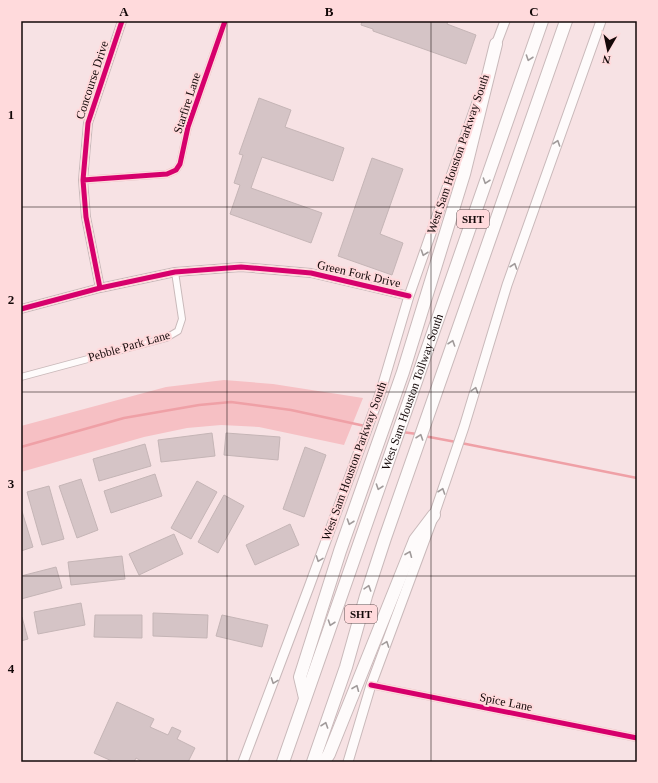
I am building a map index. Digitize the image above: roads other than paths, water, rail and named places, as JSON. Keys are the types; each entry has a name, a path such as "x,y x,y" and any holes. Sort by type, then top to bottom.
{"highway":[{"name":"West Sam Houston Tollway South","path":"283,762 542,21"},
{"name":"West Sam Houston Tollway South","path":"313,762 346,667 368,589 430,407 566,21"},
{"path":"305,699 300,676 340,551 405,364 464,174 496,44"},
{"path":"324,762 329,754 352,699 415,540 434,515"}],"main road":[{"name":"West Sam Houston Parkway South","path":"243,762 380,394 409,296 505,21"},
{"path":"348,762 371,685 434,515 464,427 507,285 601,21"}],"street":[{"name":"Concourse Drive","path":"100,288 86,217 83,180 88,123 122,21"},
{"name":"Starfire Lane","path":"83,180 167,174 176,170 180,164 188,127 225,21"},
{"name":"Green Fork Drive","path":"21,309 100,288 175,272 241,267 311,273 409,296"},
{"name":"Pebble Park Lane","path":"21,376 166,338 178,331 182,319 175,272"},
{"name":"Spice Lane","path":"371,685 637,738"}],"waterway":[{"path":"21,447 124,418 199,405 231,402 291,410 365,426"},
{"path":"402,432 417,434"},
{"path":"424,436 456,442"},
{"path":"461,443 637,478"}]}
